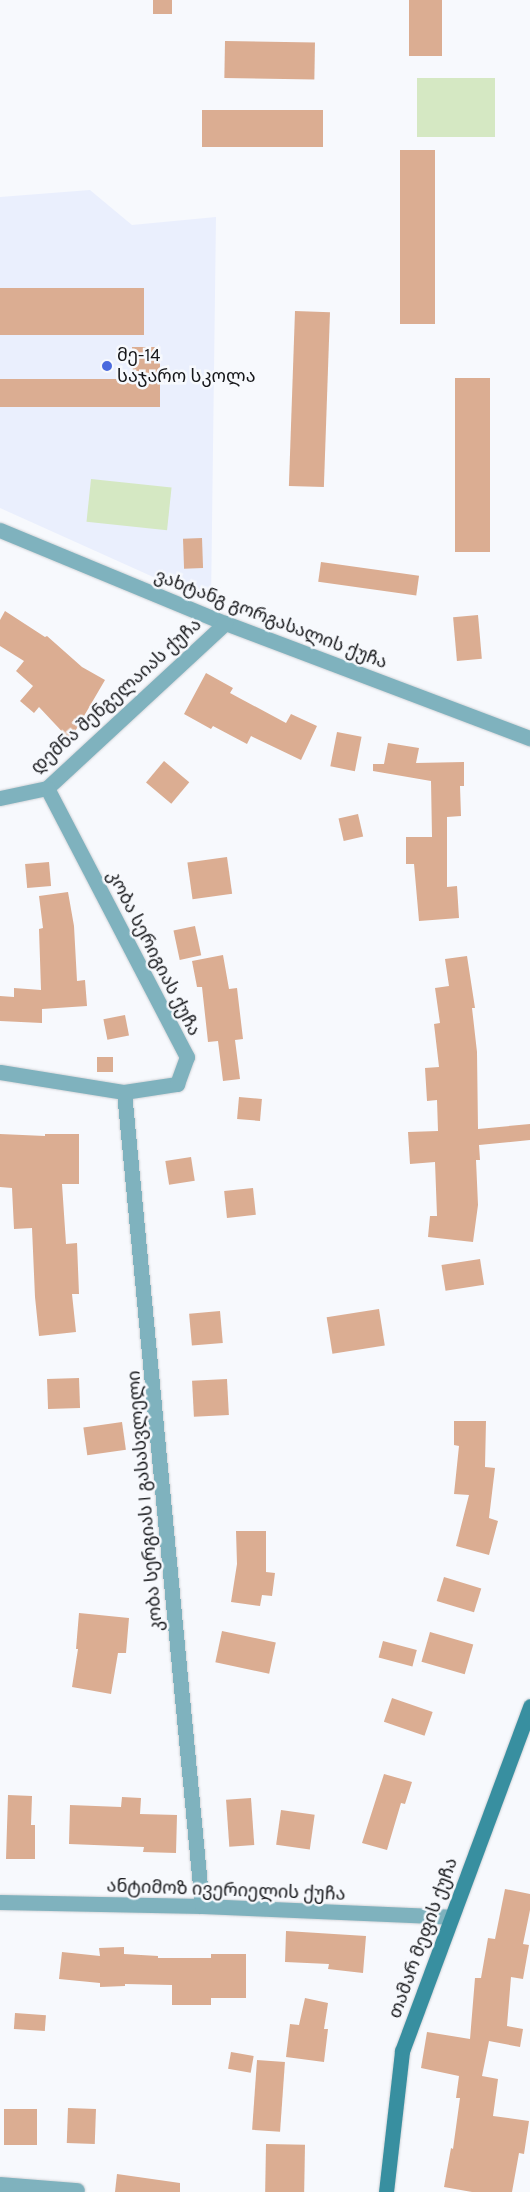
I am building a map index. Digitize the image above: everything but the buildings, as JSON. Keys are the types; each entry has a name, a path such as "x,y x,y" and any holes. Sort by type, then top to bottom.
{"street":[{"name":"ვახტანგ გორგასალის ქუჩა","path":"0,530 225,622 530,738"},
{"name":"დემნა შენგელაიას ქუჩა","path":"0,798 47,788 225,622"},
{"name":"კობა სერიგიას ქუჩა","path":"0,1072 124,1092 177,1084 187,1057 47,788"},
{"name":"კობა სერგიას I გასასვლელი","path":"124,1092 202,1906"},
{"name":"თამარ მეფის ქუჩა","path":"386,2192 402,2050 530,1706"},
{"name":"ანტიმოზ ივერიელის ქუჩა","path":"0,1902 202,1906 451,1917"},
{"path":"0,2184 77,2190"}],"shaded area":[{"name":"მე-14 საჯარო სკოლა","path":"90,190 132,225 216,217 211,603 0,508 0,197"}],"green space":[{"path":"417,78 495,78 495,137 417,137"},
{"path":"91,479 172,487 167,530 87,522"}],"place":[{"name":"მე-14 საჯარო სკოლა","path":"107,366"}]}
